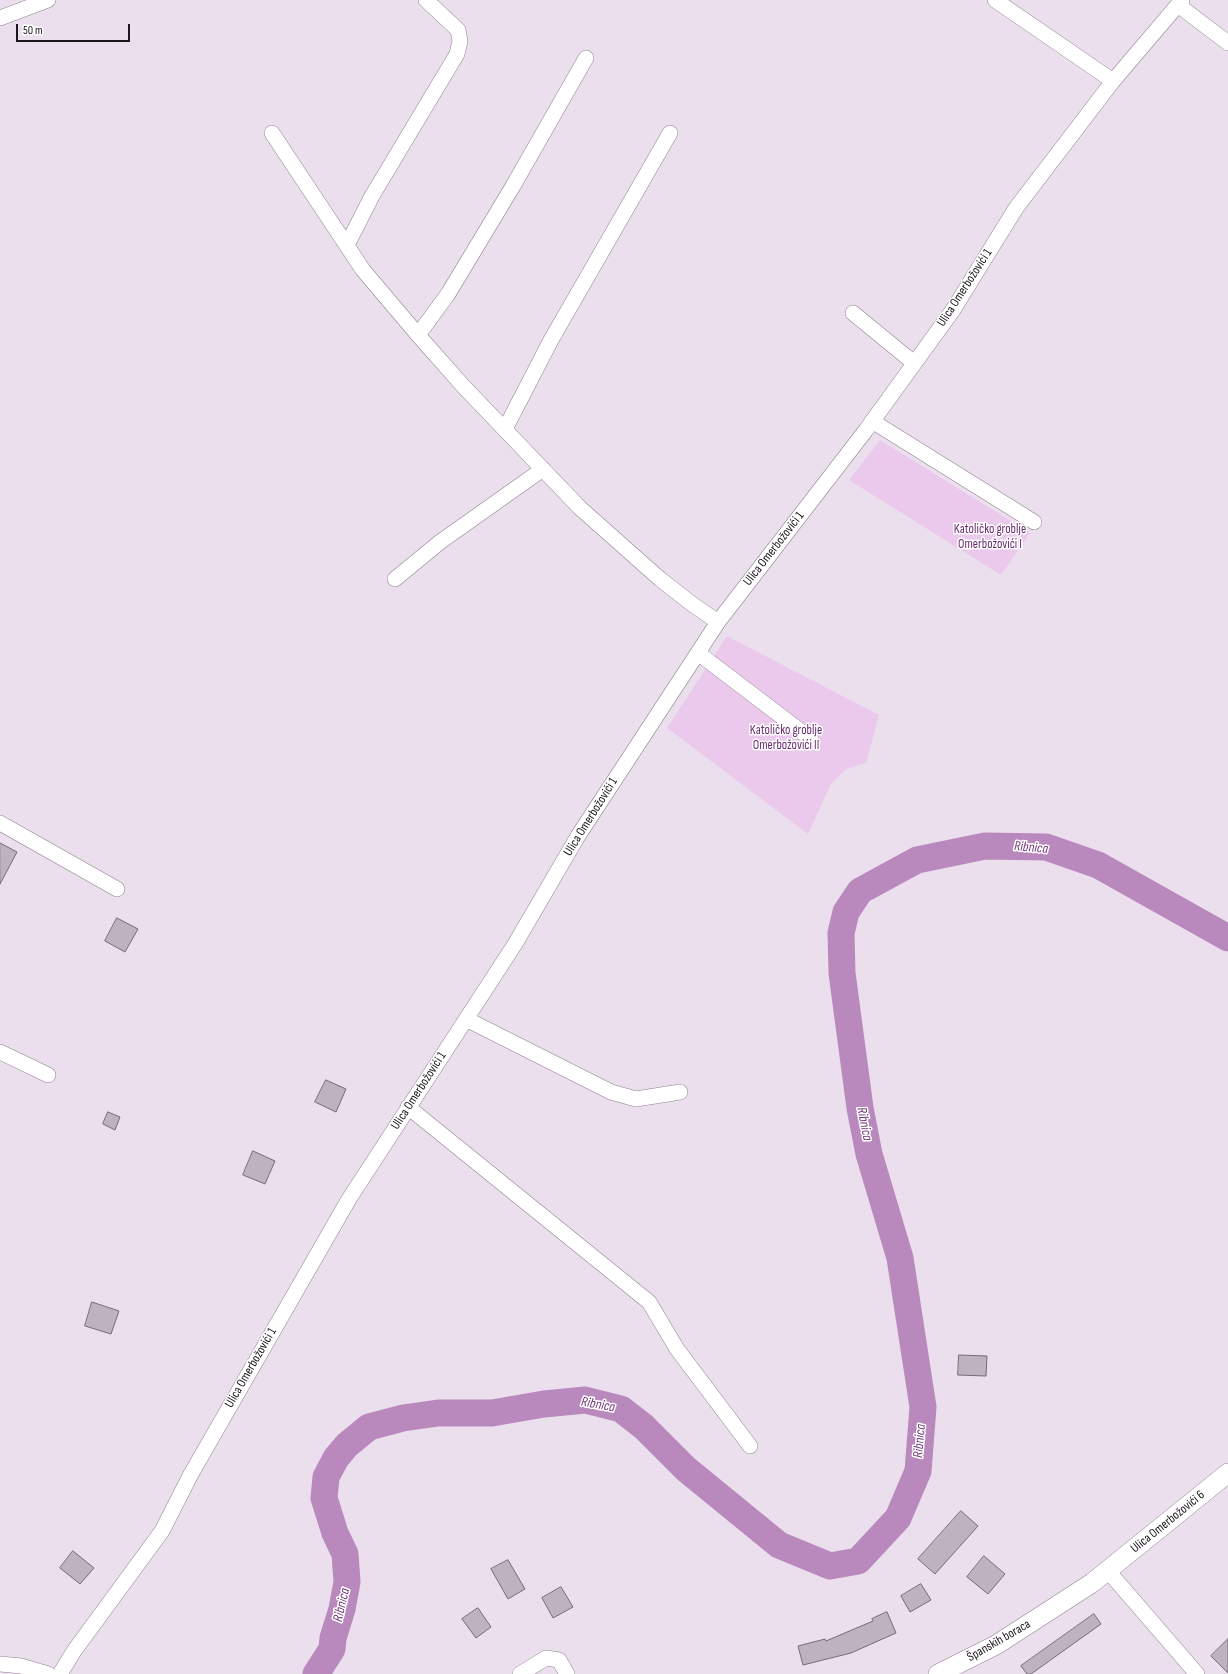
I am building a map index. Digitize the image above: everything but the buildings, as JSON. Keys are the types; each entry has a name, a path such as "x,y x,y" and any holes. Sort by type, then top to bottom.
{"main road":[{"name":"Ulica Omerbožovići 6","path":"1059,1605 1108,1570 1228,1473"},
{"name":"Španskih boraca","path":"938,1674 996,1645 1059,1605"}],"street":[{"path":"0,18 48,0"},
{"path":"347,245 372,196 457,54 460,41 458,30 426,0"},
{"path":"995,0 1113,82"},
{"path":"1180,3 1228,44"},
{"name":"Ulica Omerbožovići 1","path":"60,1674 74,1651 162,1531 191,1474 349,1199 515,944 578,836 718,622 872,421 953,310 1016,208 1113,82 1180,3"},
{"path":"418,335 448,294 586,58"},
{"path":"272,133 363,270 464,387 580,508 660,579 718,622"},
{"path":"505,429 551,340 670,133"},
{"path":"853,313 914,363"},
{"path":"872,421 1034,522"},
{"path":"394,579 440,542 543,469"},
{"path":"698,653 811,740"},
{"path":"0,823 117,889"},
{"path":"466,1019 611,1092 636,1099 680,1092"},
{"path":"0,1052 48,1075"},
{"path":"408,1107 649,1302 677,1349 750,1446"},
{"path":"1108,1570 1197,1674"},
{"path":"520,1674 546,1658 559,1660 567,1674"},
{"path":"0,1664 21,1666 48,1674"}],"green space":[{"name":"Katoličko groblje Omerbožovići I","path":"880,440 1030,533 1001,575 849,480"},
{"name":"Katoličko groblje Omerbožovići II","path":"727,636 879,715 866,763 846,769 831,784 808,834 667,728"}],"waterway":[{"name":"Ribnica","path":"316,1674 332,1649 333,1638 342,1609 347,1582 345,1554 335,1533 324,1498 326,1477 336,1458 347,1445 369,1427 403,1418 438,1413 492,1413 544,1404 585,1400 621,1409 644,1427 686,1469 779,1545 830,1566 858,1561 898,1518 918,1471 923,1407 900,1258 869,1154 860,1108 842,973 841,933 846,912 860,891 917,860 985,846 1046,847 1098,865 1228,938"}]}
